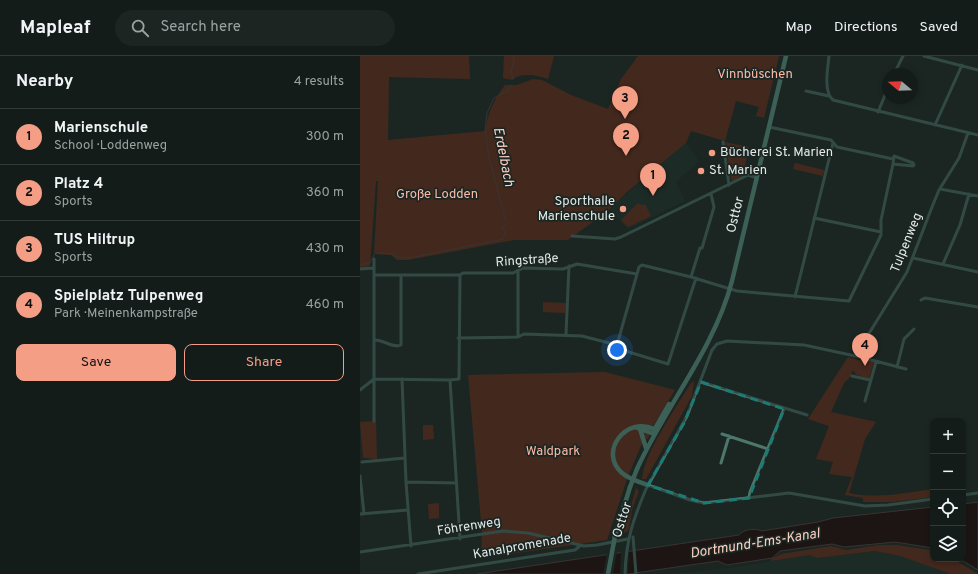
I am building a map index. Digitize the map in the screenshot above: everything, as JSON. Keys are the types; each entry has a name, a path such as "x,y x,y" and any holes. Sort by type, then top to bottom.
{"main road":[{"name":"Osttor","path":"608,574 615,536 637,469 654,432 714,331 730,288 786,56"},
{"path":"648,485 622,473 615,463 614,448 617,440 627,430 635,427 646,426 654,432"},
{"path":"635,427 654,432"},
{"path":"640,429 646,448"}],"street":[{"path":"829,56 828,82 830,96 833,100 839,103 978,135"},
{"path":"897,68 903,56"},
{"path":"924,56 978,70"},
{"path":"935,125 962,65"},
{"path":"806,91 830,96"},
{"path":"878,112 882,102"},
{"path":"769,127 831,140 837,147 893,160"},
{"name":"Tulpenweg","path":"855,356 904,278 913,258 922,230 940,189 960,158 968,133"},
{"path":"723,142 729,185"},
{"path":"795,297 833,144"},
{"path":"617,345 639,267 642,265 696,278 737,291 845,302 849,301 881,232 892,164 894,156 913,163 914,165 892,164"},
{"path":"572,236 615,239 748,176 757,178"},
{"path":"940,189 978,196"},
{"path":"691,277 700,248 702,248 714,207 711,194"},
{"path":"943,264 960,225 969,194"},
{"path":"814,218 881,232"},
{"path":"913,258 978,272"},
{"path":"374,259 374,421"},
{"name":"Ringstraße","path":"374,275 460,275 463,273 513,273 523,268 563,269 577,264 637,274"},
{"path":"566,334 569,266"},
{"path":"360,269 374,268"},
{"path":"518,271 518,337"},
{"path":"374,340 383,340 397,347 401,345 401,275"},
{"path":"360,390 374,378 459,379 458,338 460,275"},
{"path":"458,338 518,337 524,334 566,334 582,336 617,345 619,349 668,364 696,278"},
{"path":"921,300 925,298 978,307"},
{"path":"897,367 904,338 914,329"},
{"name":"Osttor","path":"625,574 626,547 628,539 648,485 684,423 712,350 715,346 727,341 804,345 855,356"},
{"path":"855,356 906,369"},
{"path":"865,401 876,362"},
{"path":"852,376 870,380"},
{"path":"402,379 406,482 411,546"},
{"path":"450,380 460,539"},
{"path":"701,382 807,415"},
{"path":"749,498 784,409"},
{"path":"722,434 768,449"},
{"path":"721,463 729,436"},
{"path":"362,462 405,458"},
{"path":"360,476 362,514 408,510"},
{"path":"406,482 456,483"},
{"path":"648,485 700,503 714,503 789,493 870,506 930,499"},
{"path":"966,495 978,493"},
{"name":"Föhrenweg","path":"360,552 460,539 495,532 515,531 545,536 581,545"},
{"name":"Osttor","path":"634,537 636,574"},
{"name":"Kanalpromenade","path":"418,574 568,551 577,549 581,545 597,545 628,539"}],"highlighted area":[{"path":"701,382 784,409 749,498 704,503 648,485 684,423"}],"shaded area":[{"path":"686,143 699,161 676,182 685,201 628,229 610,211 618,201"},
{"path":"875,551 900,556 951,574 671,574 724,569 811,555 817,558"}],"green space":[{"path":"360,56 469,56 470,79 389,77 388,140 485,131 492,106 505,85 517,85 533,79 542,80 571,95 608,109 621,79 638,56 779,56 764,118 756,116 759,107 736,101 725,141 691,131 686,143 627,192 609,210 568,240 514,240 408,260 397,260 391,255 374,254 378,181 376,181 370,266 360,268"},
{"path":"504,56 554,56 548,79 534,75 524,75 516,77 512,80 503,78"},
{"path":"725,142 749,147 743,175 733,181 731,179"},
{"path":"795,163 824,170 823,176 793,169"},
{"path":"638,203 641,205 645,204 651,216 628,227 621,220"},
{"path":"543,302 566,303 565,313 543,312"},
{"path":"848,357 859,360 860,357 874,361 869,379 855,374 855,372 852,371 851,376 844,383 831,412 876,422 865,439 849,493 860,495 880,495 902,494 930,489 930,497 891,502 863,502 863,498 845,495 852,477 829,474 833,462 816,459 829,426 808,419"},
{"name":"Waldpark","path":"605,372 675,390 648,434 650,435 647,440 646,438 643,441 627,479 607,540 481,558 482,532 468,375"},
{"path":"694,381 692,396 646,479 642,479 644,468 655,443 691,383"},
{"path":"376,421 377,459 363,458 360,422"},
{"path":"423,425 433,425 434,439 423,440"},
{"path":"636,488 639,491 632,510 629,530 623,534"},
{"path":"439,503 439,518 429,519 428,504"},
{"path":"879,545 897,545 929,550 930,562 958,562 978,574 951,574 900,556 875,551 817,558 810,555 771,561 771,559 781,554 831,546 846,550"}],"water":[{"path":"978,502 978,570 965,562 966,504"},
{"name":"Dortmund-Ems-Kanal","path":"930,507 930,548 895,542 844,547 832,544 780,551 772,558 727,565 718,561 628,574 477,574 739,535 744,531 762,531 818,522 833,518"}],"pier":[{"path":"629,549 628,574 620,574 621,550"},
{"path":"617,551 613,574 603,574 607,553"}],"waterway":[{"name":"Erdelbach","path":"513,56 514,60 511,72 513,79"},
{"name":"Erdelbach","path":"505,218 489,157 485,130 487,113 494,98 509,90 511,85"},
{"path":"378,253 393,254 398,257 410,258 503,239 505,233 503,228 507,224"},
{"path":"360,265 370,263 374,255"}],"place":[{"name":"TUS Hiltrup","path":"625,119"},
{"name":"Bücherei St. Marien","path":"712,153"},
{"name":"Platz 4","path":"626,156"},
{"name":"St. Marien","path":"701,171"},
{"name":"Marienschule","path":"653,196"},
{"name":"Sporthalle Marienschule","path":"623,209"},
{"name":"Spielplatz Tulpenweg","path":"865,366"}],"park label":[{"name":"Vinnbüschen","path":"755,75"},
{"name":"Große Lodden","path":"437,195"}]}
